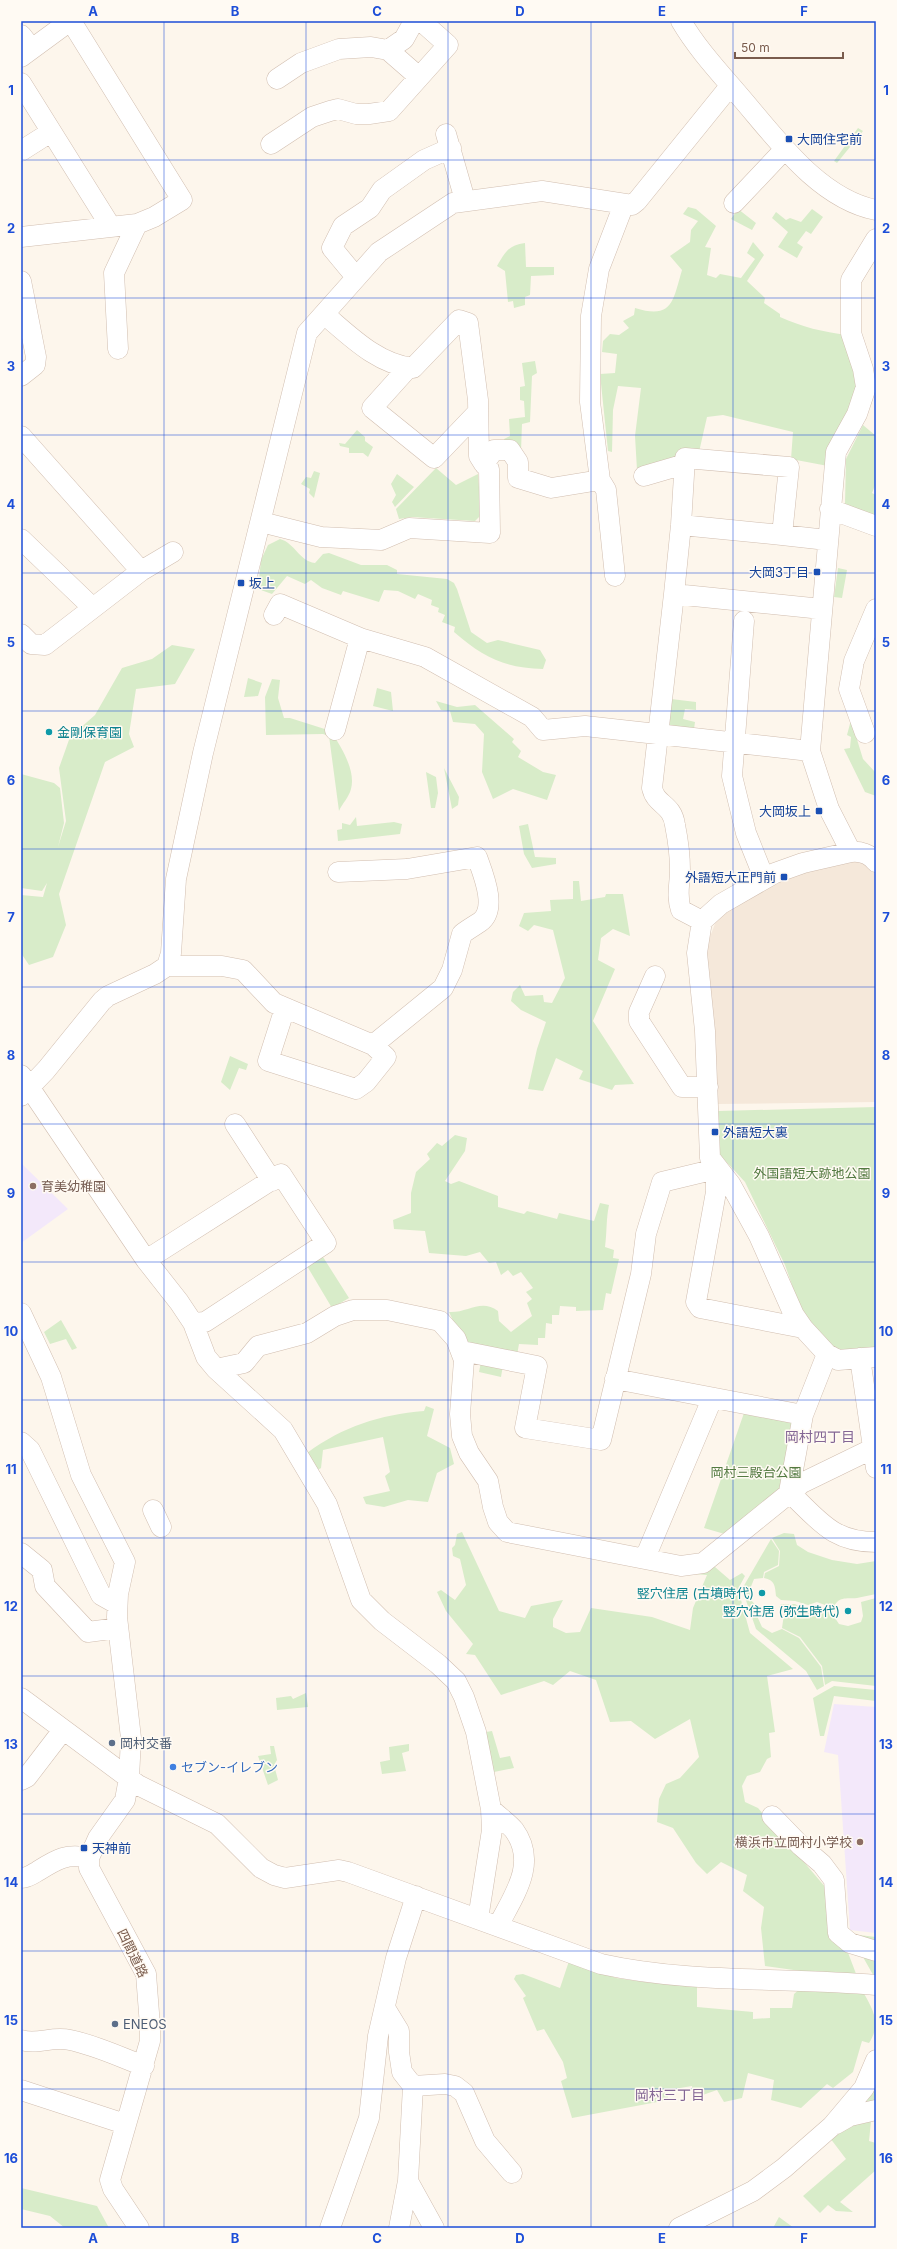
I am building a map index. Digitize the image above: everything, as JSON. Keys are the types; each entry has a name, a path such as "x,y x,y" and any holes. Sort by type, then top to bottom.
{"street":[{"path":"21,237 136,224 154,217 182,200 71,21 25,47"},
{"path":"388,50 404,39 414,21"},
{"path":"271,144 312,117 330,111 338,109 356,114 369,114 389,110 448,45 421,21"},
{"path":"681,21 691,38 730,86 785,149 824,186 842,198 860,207 876,210"},
{"path":"277,79 301,63 339,49 371,48 388,50 419,77"},
{"path":"21,83 111,227"},
{"path":"167,966 171,953 176,879 203,753 307,333 356,276 379,252 454,203 465,200 542,191 632,205 637,201 730,86"},
{"path":"21,151 51,132"},
{"path":"356,276 332,248 343,226 370,208 382,190 449,141 465,200"},
{"path":"734,203 785,149"},
{"path":"616,576 606,490 600,480 590,402 591,316 599,269 624,204"},
{"path":"118,349 114,273 136,224"},
{"path":"851,852 829,809 810,751 827,540 836,452 857,414 866,387 863,369 850,333 851,280 876,239"},
{"path":"21,281 36,357 35,365 21,376"},
{"path":"260,522 321,537 381,540 409,528 490,533 489,469 479,456 478,412 468,323 459,320 414,368 408,368 402,367 366,350 324,314"},
{"path":"408,368 372,408 434,458 478,412"},
{"path":"21,436 141,571"},
{"path":"484,464 494,450 510,450 518,462 518,478 551,488 600,480"},
{"path":"702,921 681,910 678,900 680,858 672,811 654,797 652,788 681,524 685,458 789,467 782,535"},
{"path":"644,476 685,464"},
{"path":"830,509 876,526"},
{"path":"681,524 827,540"},
{"path":"21,539 92,608"},
{"path":"21,634 31,644 45,645 141,571 173,552"},
{"path":"674,594 822,610"},
{"path":"274,615 280,604 360,638 426,657 532,717 543,730 585,726 810,751"},
{"path":"865,733 849,689 854,661 876,611"},
{"path":"744,621 732,776 746,833 764,878"},
{"path":"335,730 360,638"},
{"path":"876,862 872,857 857,851 803,863 764,878 721,904 702,921 697,953 705,1031 710,1158 716,1169 731,1185 759,1236 794,1315 803,1328 827,1354 838,1360 868,1357 876,1468"},
{"path":"338,872 407,869 477,858 489,897 486,915 480,922 462,934 452,970 443,988 373,1045"},
{"path":"284,1008 268,1061 356,1089 366,1082 386,1057 373,1045 274,1003 243,970 222,966 167,966 155,974 129,985 102,1001 46,1070 24,1086 146,1260 179,1302 193,1323 206,1356 216,1369 283,1430 327,1504 361,1600 382,1621 438,1664 456,1681 464,1698 476,1732 491,1809 492,1830 478,1919"},
{"path":"655,976 639,1012 639,1021 682,1087 708,1087"},
{"path":"235,1124 272,1181"},
{"path":"716,1169 716,1192 696,1302 700,1308 803,1328"},
{"path":"462,1351 537,1366 525,1428 601,1440 641,1274 646,1234 662,1182 716,1169"},
{"path":"146,1260 281,1174 326,1243 205,1322 193,1323"},
{"path":"216,1369 244,1363 258,1346 307,1333 335,1316 353,1310 387,1310 440,1321 456,1339 462,1351 464,1360 460,1414 462,1436 469,1453 488,1481 493,1507 498,1522 507,1532 681,1566 703,1563 802,1483 875,1448"},
{"path":"21,1313 51,1377 81,1476 125,1562 118,1604 118,1628 132,1756 125,1800 98,1838 89,1858 75,1855 66,1856 29,1877 21,1878"},
{"path":"789,1492 803,1415 827,1354"},
{"path":"615,1380 803,1415"},
{"path":"645,1558 712,1399"},
{"path":"21,1442 30,1450 101,1595 118,1604"},
{"path":"789,1492 835,1534 857,1542 876,1542"},
{"path":"21,1553 42,1570 44,1586 88,1632 118,1628"},
{"path":"21,1698 129,1778 217,1824 261,1868 274,1875 285,1878 339,1870 416,1896 602,1964 636,1972 876,1985"},
{"path":"21,1780 27,1777 63,1730"},
{"path":"491,1809 514,1830 524,1852 525,1870 498,1926"},
{"path":"772,1816 801,1846 822,1864 834,1880 838,1933 850,1943 876,1951"},
{"name":"四間道路","path":"89,1858 89,1868 146,1974 150,2041 110,2180 113,2189 139,2228"},
{"path":"330,2228 369,2118 378,2036 396,1958 416,1896"},
{"path":"385,2008 399,2031 399,2052 402,2072 413,2086 408,2181 399,2228"},
{"path":"21,2040 31,2043 48,2038 69,2040 144,2066"},
{"path":"679,2228 753,2191 784,2168 832,2126 864,2088 876,2060"},
{"path":"413,2086 445,2084 455,2086 464,2093 485,2141 512,2173"},
{"path":"21,2090 125,2124"},
{"path":"832,2126 850,2116 876,2110"},
{"path":"408,2181 434,2228"}],"shaded area":[{"path":"862,856 876,867 876,1102 718,1104 709,996 707,945 719,913 804,870"},
{"name":"育美幼稚園","path":"21,1163 68,1209 21,1243"},
{"name":"横浜市立岡村小学校","path":"834,1704 876,1707 876,1933 850,1930 838,1755 824,1752"}],"green space":[{"path":"858,128 863,131 837,163 834,161"},
{"path":"688,207 696,209 716,226 705,247 711,248 707,275 716,278 720,274 741,278 755,259 747,253 753,242 764,255 747,281 765,298 764,303 780,314 780,317 788,321 813,329 847,335 861,387 828,466 791,459 793,432 723,415 707,417 699,452 637,470 635,436 641,388 618,386 613,410 612,452 608,451 600,374 615,373 617,354 602,352 603,341 610,334 619,335 629,328 623,321 634,315 635,308 648,311 657,311 664,309 669,305 676,290 682,270 670,256 690,242 691,230 698,221 683,214"},
{"path":"738,209 756,223 752,230 731,219"},
{"path":"812,209 823,217 811,234 806,231 797,243 803,247 797,258 778,247 788,232 772,218 776,212 786,220 790,218 801,222"},
{"path":"525,243 526,267 554,267 554,275 531,276 530,295 525,297 525,305 514,308 513,301 508,302 505,271 497,266 502,257 511,247"},
{"path":"535,361 537,373 532,376 530,422 522,424 521,451 506,444 504,439 510,436 509,419 525,417 524,401 520,400 520,387 525,386 522,363"},
{"path":"863,425 876,436 876,483 872,493 876,495 876,517 845,504 846,459"},
{"path":"357,430 365,437 365,441 373,447 368,457 363,453 349,453 349,448 340,446 339,443 345,444"},
{"path":"436,468 456,485 478,474 481,515 475,521 412,517 399,519 396,509"},
{"path":"314,471 320,473 314,498 309,493 310,489 301,484 306,477 311,478"},
{"path":"397,474 414,487 395,507 392,502 396,495 391,484"},
{"path":"280,539 290,544 301,556 310,562 315,563 323,554 329,553 361,565 387,565 397,570 397,574 447,579 454,583 457,589 471,632 487,643 498,640 540,650 546,660 543,669 517,666 495,660 475,648 454,632 455,627 442,622 445,615 438,612 439,608 431,605 432,600 418,594 415,599 398,591 384,590 379,602 343,591 341,595 322,588 311,580 305,584 287,576 272,594 258,589 261,560 268,545"},
{"path":"838,568 847,570 842,598 834,597"},
{"path":"172,645 195,649 175,684 136,689 129,734 134,747 105,762 59,894 66,925 53,957 29,965 21,953 21,895 43,897 47,883 42,891 21,888 21,774 54,783 60,788 64,823 58,847 66,821 59,768 70,737 95,715 122,668 152,659"},
{"path":"248,678 262,683 258,696 244,697"},
{"path":"272,679 280,680 278,698 284,718 290,718 331,731 343,751 350,767 352,782 350,792 339,811 329,736 323,734 266,735 265,697"},
{"path":"377,688 391,692 393,711 373,706"},
{"path":"671,699 696,702 696,710 685,709 683,719 695,722 694,729 668,726"},
{"path":"436,701 457,707 475,705 514,739 512,742 521,751 518,757 543,772 556,775 547,800 513,789 493,799 482,772 484,734 475,724 453,722 450,711 441,710"},
{"path":"851,720 863,759 876,773 876,796 865,792 844,749 850,748 851,737 847,735"},
{"path":"444,768 459,797 458,805 452,809"},
{"path":"426,772 436,777 438,793 435,808 431,808"},
{"path":"356,817 357,826 394,822 402,824 400,834 338,841 337,830 342,829 342,823 350,825"},
{"path":"528,824 535,857 556,858 556,864 532,868 524,854 519,826"},
{"path":"573,881 579,881 581,901 605,897 606,894 623,894 630,936 613,929 601,938 598,960 615,969 593,1021 634,1084 615,1085 612,1090 579,1079 583,1071 556,1058 543,1091 528,1089 537,1049 546,1022 521,1010 511,1001 513,992 520,985 525,996 543,995 544,1002 552,1003 565,978 553,930 534,925 528,931 519,926 524,913 551,911 550,900 573,899"},
{"path":"230,1056 248,1064 246,1070 239,1068 230,1090 221,1082"},
{"name":"外国語短大跡地公園","path":"876,1107 876,1350 842,1354 825,1342 799,1305 785,1265 745,1182 719,1154 718,1111"},
{"path":"455,1135 467,1138 465,1151 445,1181 451,1184 459,1181 498,1196 498,1207 524,1214 527,1211 557,1219 559,1213 594,1221 600,1203 609,1205 605,1247 614,1250 613,1258 619,1259 611,1294 606,1293 603,1310 576,1311 576,1307 560,1306 559,1315 552,1315 552,1324 546,1323 545,1338 538,1338 538,1345 519,1344 517,1355 470,1348 459,1333 449,1312 456,1312 480,1306 492,1307 498,1311 499,1321 511,1332 532,1316 527,1303 532,1299 526,1292 533,1288 521,1272 513,1276 508,1270 501,1275 496,1262 489,1263 480,1252 466,1256 429,1253 425,1231 394,1229 393,1220 411,1213 411,1193 416,1172 430,1159 427,1154 437,1143 442,1146"},
{"path":"323,1257 349,1298 332,1308 307,1266"},
{"path":"61,1320 77,1348 72,1350 66,1339 50,1344 44,1332"},
{"path":"481,1362 503,1365 501,1377 479,1372"},
{"path":"426,1406 434,1409 427,1436 450,1448 454,1464 437,1473 428,1502 408,1500 384,1507 366,1504 363,1497 390,1491 385,1476 390,1472 383,1437 323,1450 321,1468 316,1471 307,1453 335,1436 362,1423 392,1415 424,1411"},
{"name":"岡村三殿台公園","path":"744,1413 791,1423 789,1466 783,1489 728,1535 704,1528"},
{"path":"462,1532 499,1611 525,1618 531,1606 563,1600 553,1619 553,1627 566,1633 580,1632 591,1608 652,1617 690,1630 693,1608 707,1575 694,1574 693,1569 715,1567 730,1580 742,1573 745,1576 738,1589 750,1633 793,1669 767,1676 775,1732 769,1733 771,1757 767,1759 760,1772 747,1776 742,1786 745,1802 758,1808 826,1888 833,1932 876,1937 876,1980 859,1950 847,1950 858,1979 765,1966 761,1928 764,1907 743,1891 747,1875 721,1862 707,1874 696,1863 673,1828 657,1822 659,1799 666,1784 680,1778 699,1757 690,1719 655,1739 631,1721 610,1722 596,1680 570,1671 553,1685 544,1681 501,1695 475,1655 466,1654 473,1644 446,1611 437,1592 441,1590 455,1600 466,1585 460,1559 453,1556 452,1548 455,1545 457,1534"},
{"path":"784,1533 794,1534 797,1545 808,1552 832,1560 857,1564 876,1561 876,1594 843,1599 835,1604 833,1608 817,1602 808,1605 795,1601 781,1600 776,1596 775,1586 772,1582 764,1578 765,1573 779,1566 780,1551 772,1538"},
{"path":"771,1539 779,1551 778,1565 764,1572 763,1578 754,1579 750,1589 751,1600 758,1608 757,1616 762,1627 772,1633 782,1629 799,1638 821,1667 824,1686 817,1690 806,1671 756,1629 742,1589"},
{"path":"876,1598 876,1686 832,1681 825,1685 822,1666 800,1637 782,1628 784,1614 779,1608 781,1604 795,1604 803,1609 816,1606 831,1612 839,1624 848,1626 861,1622 863,1616 861,1602"},
{"path":"834,1686 876,1690 876,1701 834,1696 824,1736 820,1736 813,1698"},
{"path":"306,1693 308,1707 277,1710 276,1698 291,1696 293,1699"},
{"path":"492,1731 500,1758 510,1756 514,1768 489,1773 486,1732"},
{"path":"409,1744 409,1751 402,1753 406,1771 382,1774 380,1762 390,1760 389,1747"},
{"path":"270,1746 274,1746 277,1760 274,1765 278,1780 268,1785 258,1756 271,1754"},
{"path":"569,1961 616,1978 652,1983 697,1984 697,2007 753,2012 753,2019 770,2018 770,2008 792,2008 794,1994 801,1988 861,1988 872,2008 875,2028 869,2043 862,2041 853,2072 833,2088 827,2084 801,2108 771,2100 774,2080 748,2073 742,2098 724,2102 717,2090 694,2098 692,2086 668,2090 668,2100 572,2118 561,2081 567,2078 563,2062 544,2029 537,2031 523,1998 526,1996 514,1979 516,1975 523,1974 560,1988"},
{"path":"871,2086 876,2087 876,2107 846,2115"},
{"path":"853,2119 871,2121 869,2141 876,2143 876,2170 840,2202 853,2212 836,2211 828,2205 820,2213 803,2196 846,2159 830,2138"},
{"path":"21,2188 97,2206 109,2228 65,2228 50,2216 21,2209"},
{"path":"779,2217 794,2228 773,2228"}],"place":[{"name":"大岡住宅前","path":"789,139"},
{"name":"大岡3丁目","path":"817,572"},
{"name":"坂上","path":"241,583"},
{"name":"金剛保育園","path":"49,732"},
{"name":"大岡坂上","path":"819,811"},
{"name":"外語短大正門前","path":"784,877"},
{"name":"外語短大裏","path":"715,1132"},
{"name":"育美幼稚園","path":"33,1186"},
{"name":"竪穴住居 (古墳時代)","path":"762,1593"},
{"name":"竪穴住居 (弥生時代)","path":"848,1611"},
{"name":"岡村交番","path":"112,1743"},
{"name":"セブン-イレブン","path":"173,1767"},
{"name":"横浜市立岡村小学校","path":"860,1842"},
{"name":"天神前","path":"84,1848"},
{"name":"ENEOS","path":"115,2024"}],"district":[{"name":"岡村四丁目","path":"820,1436"},
{"name":"岡村三丁目","path":"670,2094"}]}
